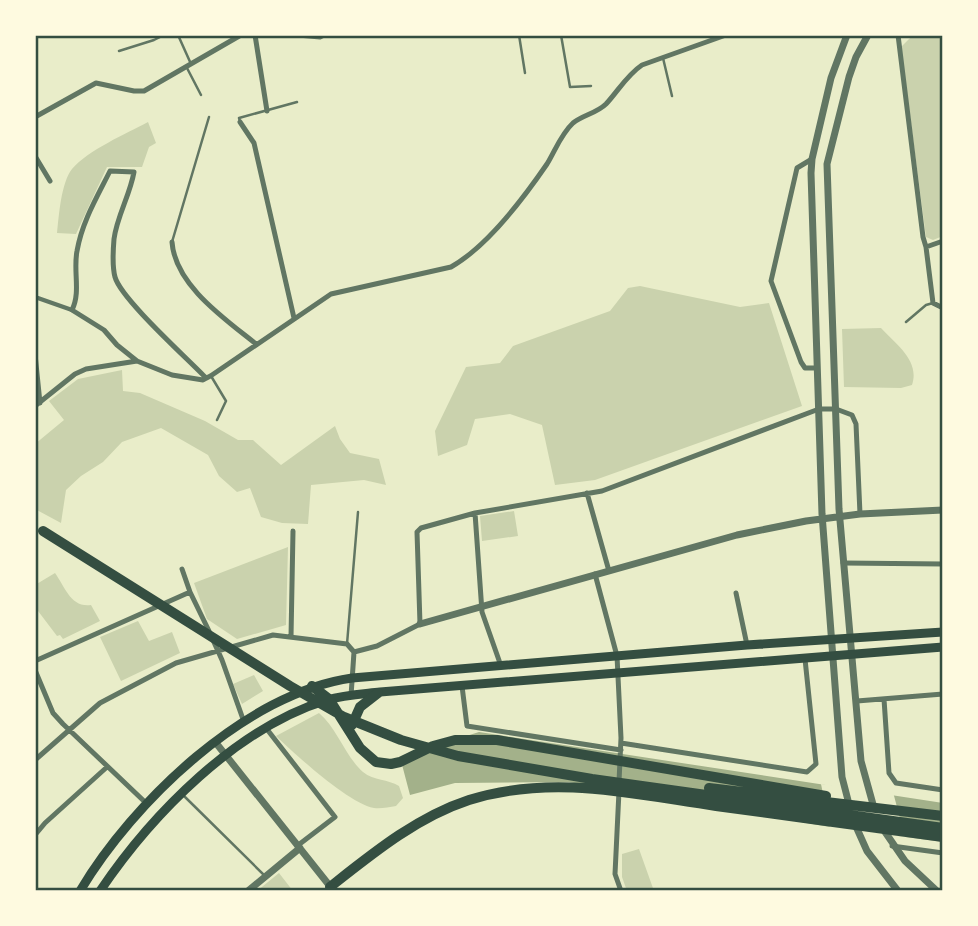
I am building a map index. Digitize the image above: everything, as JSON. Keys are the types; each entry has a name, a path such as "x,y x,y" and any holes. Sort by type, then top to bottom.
{"highway":[{"path":"943,815 592,773 478,754 403,734 347,711 293,682 45,529 289,686 344,716 401,740 458,756 579,777 943,828"},
{"path":"312,686 329,699 369,757 384,764 400,762 444,742 466,739 516,742 943,815"},
{"path":"352,734 357,711 378,692"},
{"path":"332,889 419,823 450,807 527,787 590,788 943,837"}],"main road":[{"path":"80,891 117,836 146,803 244,722 312,686 352,678 747,645 943,632"},
{"path":"100,891 141,835 181,793 226,755 297,711 329,699 378,692 943,647"}],"street":[{"path":"35,117 96,83 144,91 241,35"},
{"path":"255,35 267,111"},
{"path":"298,35 324,35"},
{"path":"35,297 72,310 104,330 137,361 172,375 203,380 331,294 452,267 468,257 495,231 546,165 574,123 604,106 634,70 726,35"},
{"path":"847,35 831,78 812,159 822,514 844,784 858,832 877,867 898,891"},
{"path":"898,35 933,303 943,308"},
{"path":"865,36 849,77 827,164 843,563 866,786 892,846 937,891"},
{"path":"240,122 254,143 294,318"},
{"path":"35,156 50,181"},
{"path":"812,159 797,168 771,281 801,362 806,368 817,368"},
{"path":"72,310 76,301 76,253 85,221 110,171 134,172 131,190 116,226 115,278 129,299 209,377"},
{"path":"926,247 943,241"},
{"path":"172,242 179,269 202,298 256,344"},
{"path":"35,355 38,405"},
{"path":"38,405 65,381 86,369 137,361"},
{"path":"420,624 417,533 421,528 475,513 602,491 819,410 836,410 852,415 856,424 860,514"},
{"path":"587,493 608,571"},
{"path":"354,652 377,646 420,624 737,534 860,514 943,510"},
{"path":"475,513 481,606 500,666"},
{"path":"291,637 293,531"},
{"path":"843,563 943,564"},
{"path":"182,569 218,652 244,722"},
{"path":"595,575 617,656 621,752 615,874 621,891"},
{"path":"35,660 190,592"},
{"path":"736,593 747,645"},
{"path":"35,760 100,703 176,663 273,635 347,644 354,652 351,695"},
{"path":"621,743 807,772 816,764 805,659"},
{"path":"35,670 54,713 146,803"},
{"path":"462,686 467,726 621,752"},
{"path":"857,701 943,694"},
{"path":"884,699 889,773 895,782 943,790"},
{"path":"248,891 335,817 266,728"},
{"path":"216,743 332,889"},
{"path":"35,835 107,767"},
{"path":"892,846 943,853"}],"lane":[{"path":"119,51 164,35"},
{"path":"178,35 201,95"},
{"path":"519,35 525,73"},
{"path":"561,35 570,88 591,86"},
{"path":"663,58 672,96"},
{"path":"240,122 239,118 297,102"},
{"path":"172,242 209,117"},
{"path":"906,321 926,304 933,303"},
{"path":"209,377 226,401 216,420"},
{"path":"347,644 358,512"},
{"path":"181,793 265,876"}],"shaded area":[{"path":"913,35 943,35 943,236 933,240 926,237 901,47"},
{"path":"148,122 156,143 149,147 142,167 107,167 76,234 57,233 63,191 72,169 97,149"},
{"path":"640,286 740,307 769,303 802,406 595,480 555,485 542,425 510,414 475,419 467,445 438,456 435,431 466,367 500,363 513,346 610,311 628,288"},
{"path":"881,328 910,361 914,376 912,385 901,388 844,387 842,329"},
{"path":"122,370 123,391 140,393 205,421 238,440 253,440 281,465 335,426 350,453 379,459 386,485 364,480 311,485 308,524 282,523 261,517 250,488 237,492 219,476 208,455 161,428 122,442 103,462 81,476 66,490 61,523 35,509 35,444 64,420 49,401 78,379"},
{"path":"514,511 518,536 482,541 480,516"},
{"path":"288,547 286,625 237,639 207,619 194,583"},
{"path":"55,573 73,600 91,605 100,621 63,639 60,635 57,636 35,607 35,585"},
{"path":"138,621 149,641 172,632 180,653 121,681 100,637"},
{"path":"254,675 263,691 242,704 233,684"},
{"path":"319,713 363,772 399,786 403,798 396,806 374,808 351,797 323,777 276,736"},
{"path":"479,732 943,803 943,842 824,826 569,782 455,783 410,795 400,757"},
{"path":"639,849 654,891 627,891 622,877 622,854"},
{"path":"279,873 293,891 257,891"}],"pier":[{"path":"821,784 893,792 905,837 830,828"}]}
